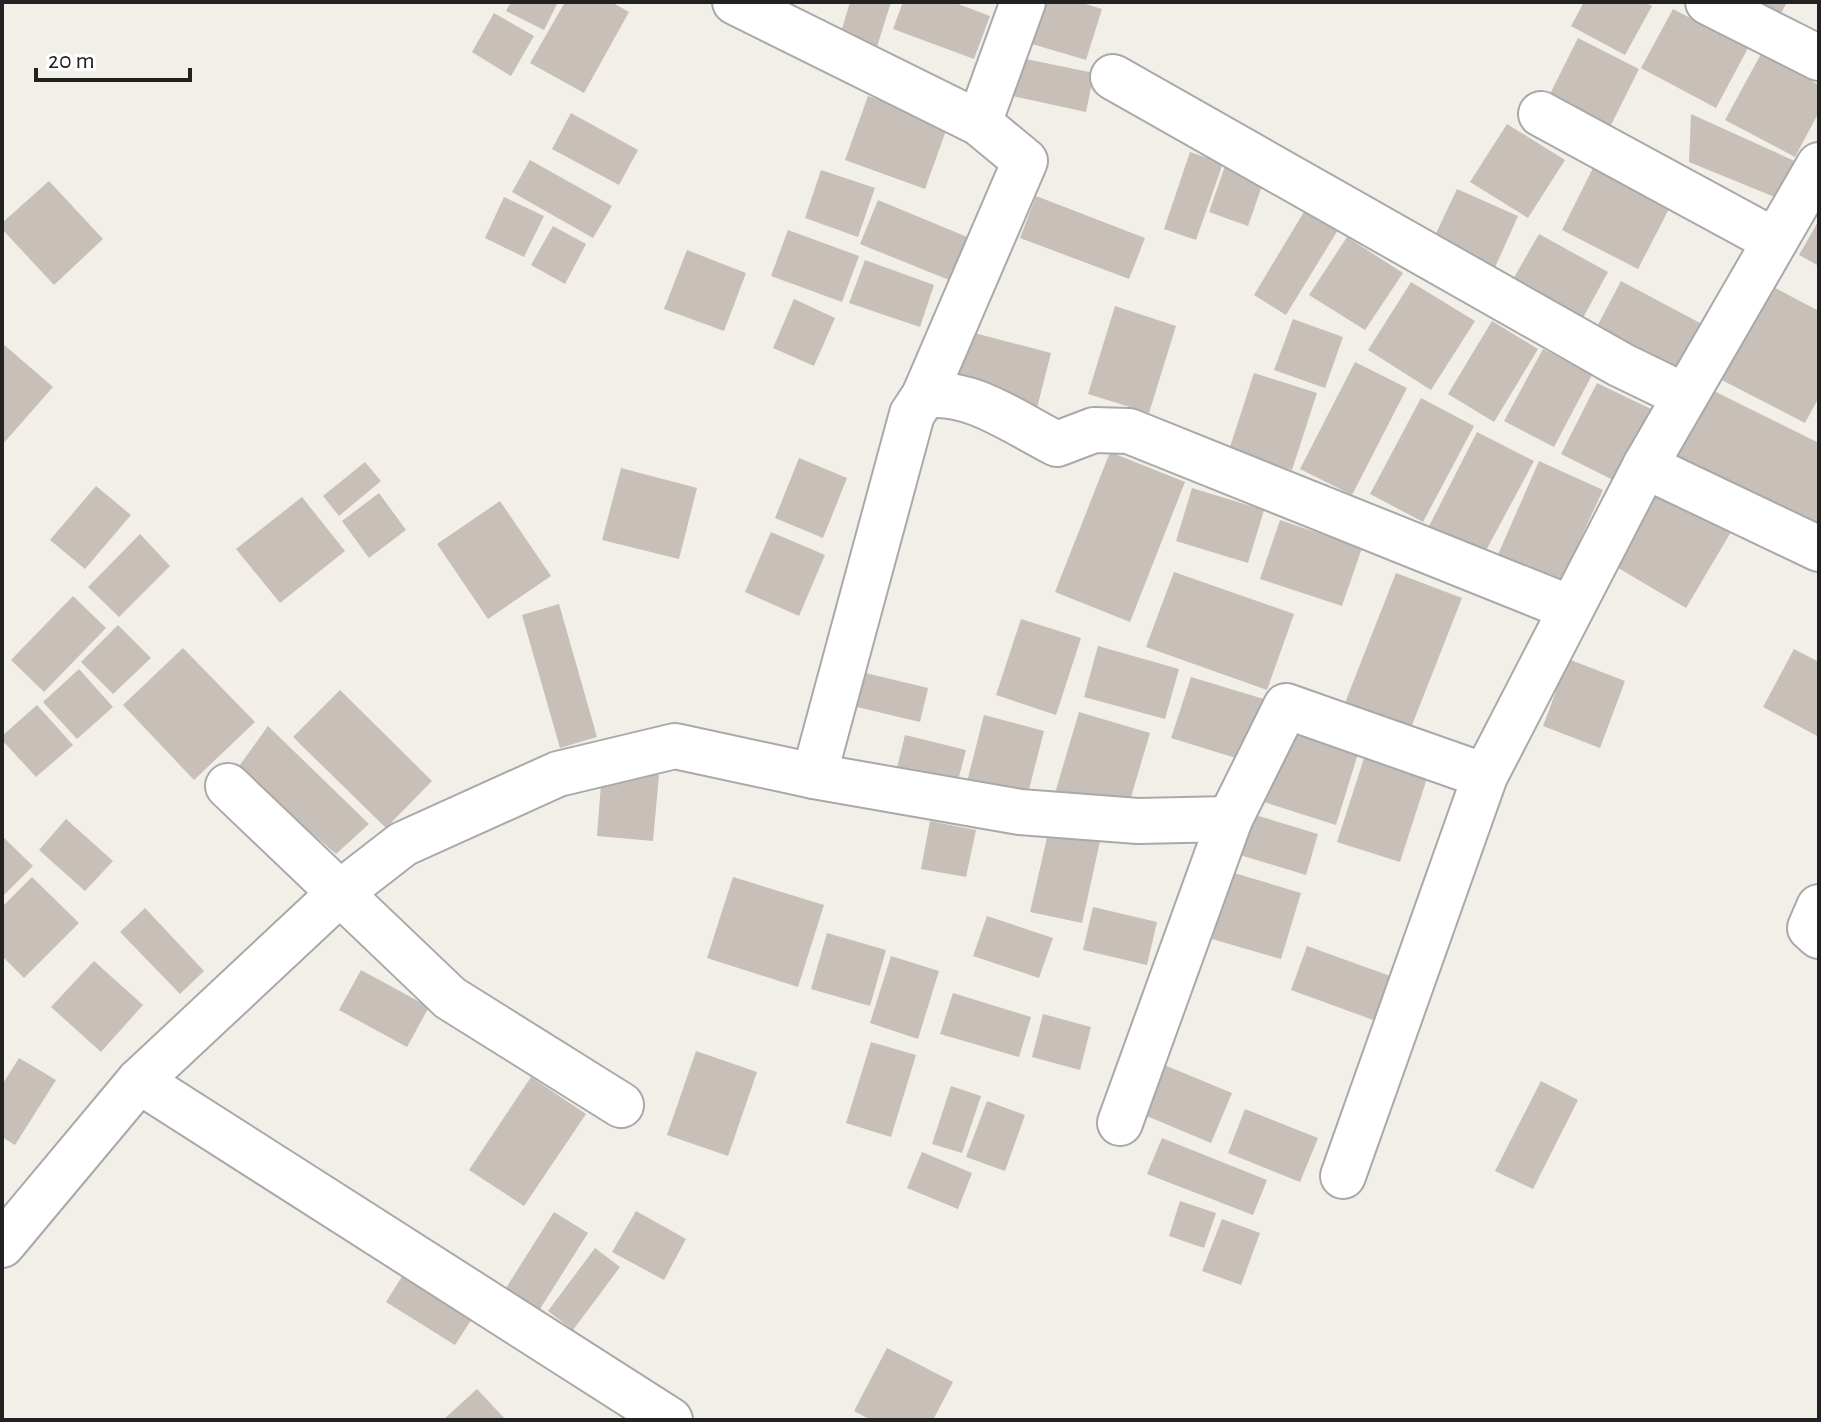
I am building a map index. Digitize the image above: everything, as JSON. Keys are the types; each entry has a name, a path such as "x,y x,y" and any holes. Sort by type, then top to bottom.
{"street":[{"path":"735,2 979,123 1025,161 924,396 912,414 814,776"},
{"path":"979,123 1023,2"},
{"path":"1708,2 1819,58"},
{"path":"1113,77 1621,365 1685,396"},
{"path":"1541,114 1775,241"},
{"path":"1343,1176 1485,776 1645,466 1819,165"},
{"path":"924,396 942,393 971,401 1057,444 1094,430 1129,431 1570,608"},
{"path":"1645,466 1819,549"},
{"path":"1120,1123 1230,819 1286,706 1485,776"},
{"path":"2,1245 139,1081 341,892 403,844 572,771 675,746 814,776 1020,812 1138,821 1230,819"},
{"path":"228,786 450,998 621,1105"},
{"path":"1819,907 1810,928 1819,936"},
{"path":"139,1081 670,1420"}],"building":[{"path":"511,2 558,2 544,30 506,11"},
{"path":"565,2 611,2 629,12 584,93 530,63"},
{"path":"850,2 891,2 876,50 839,39"},
{"path":"903,2 953,2 990,16 974,59 893,29"},
{"path":"1034,2 1079,2 1102,9 1086,60 1022,41"},
{"path":"1584,2 1644,2 1652,6 1625,55 1571,26"},
{"path":"1733,2 1787,2 1773,29"},
{"path":"1673,9 1748,48 1716,108 1641,68"},
{"path":"494,13 534,36 511,76 472,52"},
{"path":"1578,38 1639,69 1608,131 1547,100"},
{"path":"1761,54 1819,85 1819,112 1795,157 1725,120"},
{"path":"1011,56 1094,73 1086,112 1003,94"},
{"path":"868,96 948,125 925,189 845,160"},
{"path":"571,113 638,150 619,185 552,149"},
{"path":"1691,114 1797,162 1782,200 1689,162"},
{"path":"1507,124 1565,160 1528,218 1470,182"},
{"path":"1190,152 1223,163 1196,240 1164,229"},
{"path":"530,160 612,206 593,238 512,192"},
{"path":"1225,166 1264,180 1248,226 1209,212"},
{"path":"1593,168 1670,207 1638,269 1562,230"},
{"path":"821,170 875,188 858,237 805,218"},
{"path":"49,181 103,239 54,285 2,229 2,223"},
{"path":"1457,189 1518,216 1493,272 1431,244"},
{"path":"1036,196 1145,238 1129,279 1020,238"},
{"path":"504,197 544,216 524,257 485,238"},
{"path":"878,200 972,239 954,282 860,244"},
{"path":"1308,205 1341,225 1286,315 1254,295"},
{"path":"1819,220 1819,266 1799,255"},
{"path":"553,226 586,244 565,284 531,265"},
{"path":"788,230 859,256 842,302 771,276"},
{"path":"1539,234 1608,272 1578,327 1508,288"},
{"path":"1347,237 1403,273 1365,330 1309,295"},
{"path":"687,250 746,273 724,331 664,309"},
{"path":"865,260 934,285 920,327 849,303"},
{"path":"1621,281 1702,324 1672,379 1592,336"},
{"path":"1411,282 1475,321 1431,390 1368,350"},
{"path":"1764,282 1819,311 1819,397 1805,423 1714,376"},
{"path":"794,299 835,318 814,366 773,348"},
{"path":"1115,306 1176,326 1149,413 1088,394"},
{"path":"1293,319 1343,337 1325,388 1274,370"},
{"path":"1492,321 1538,349 1494,422 1448,394"},
{"path":"963,330 1051,353 1036,412 947,389"},
{"path":"2,343 53,387 2,445"},
{"path":"1543,349 1592,375 1554,447 1504,421"},
{"path":"1355,362 1407,388 1352,495 1300,469"},
{"path":"1254,373 1317,393 1292,470 1229,450"},
{"path":"1597,383 1651,409 1615,481 1561,454"},
{"path":"1704,386 1819,443 1819,541 1664,466"},
{"path":"1421,398 1474,426 1423,522 1370,494"},
{"path":"1477,432 1534,461 1482,558 1427,530"},
{"path":"1110,452 1185,482 1130,622 1055,592"},
{"path":"799,458 847,478 823,538 775,518"},
{"path":"1539,461 1603,490 1555,594 1493,566"},
{"path":"365,462 381,481 339,516 323,496"},
{"path":"621,468 697,488 679,559 602,540"},
{"path":"1648,483 1731,532 1686,608 1603,559"},
{"path":"96,486 131,515 85,569 50,540"},
{"path":"1192,488 1264,510 1248,563 1176,541"},
{"path":"379,493 406,530 369,558 342,521"},
{"path":"302,497 345,551 280,603 236,549"},
{"path":"500,501 551,576 488,619 437,544"},
{"path":"1280,520 1362,548 1342,606 1260,579"},
{"path":"771,532 825,555 799,616 745,592"},
{"path":"140,534 170,566 119,617 88,587"},
{"path":"1174,572 1294,614 1267,690 1146,647"},
{"path":"1396,573 1462,598 1405,743 1339,718"},
{"path":"73,596 106,628 44,692 11,660"},
{"path":"559,604 597,737 560,748 522,615"},
{"path":"1021,619 1081,638 1056,715 996,695"},
{"path":"118,625 151,658 113,694 81,662"},
{"path":"1098,646 1179,669 1165,719 1084,697"},
{"path":"183,648 255,722 194,780 123,705"},
{"path":"1794,649 1819,662 1819,737 1763,707"},
{"path":"1568,659 1625,681 1600,748 1543,726"},
{"path":"845,668 928,688 920,722 836,702"},
{"path":"79,669 113,707 77,739 43,702"},
{"path":"1191,677 1274,702 1255,764 1171,738"},
{"path":"340,690 432,781 386,828 293,737"},
{"path":"37,705 73,745 36,777 2,740 2,736"},
{"path":"1079,712 1150,733 1126,814 1055,793"},
{"path":"984,715 1044,731 1026,801 966,786"},
{"path":"1289,724 1360,747 1336,825 1264,802"},
{"path":"268,726 369,824 336,854 237,769"},
{"path":"905,735 966,750 956,788 896,772"},
{"path":"1366,752 1429,772 1400,862 1337,842"},
{"path":"602,771 659,775 653,841 597,836"},
{"path":"1252,814 1318,834 1306,875 1240,855"},
{"path":"66,819 113,861 85,891 39,850"},
{"path":"1051,820 1103,828 1082,923 1030,912"},
{"path":"930,821 976,830 966,877 921,869"},
{"path":"2,836 33,866 2,897"},
{"path":"1231,872 1301,893 1281,959 1212,939"},
{"path":"32,877 79,923 24,978 2,956 2,907"},
{"path":"733,877 824,905 798,987 707,958"},
{"path":"1093,907 1157,922 1147,965 1083,950"},
{"path":"145,908 204,971 180,994 120,932"},
{"path":"987,916 1053,938 1039,978 973,956"},
{"path":"827,933 886,950 870,1006 811,989"},
{"path":"1307,946 1393,977 1376,1021 1291,990"},
{"path":"891,956 939,971 918,1039 870,1023"},
{"path":"94,961 143,1005 101,1052 51,1007"},
{"path":"361,970 429,1007 407,1047 339,1010"},
{"path":"953,993 1031,1017 1019,1057 940,1034"},
{"path":"1043,1014 1091,1027 1080,1070 1032,1057"},
{"path":"871,1042 916,1055 891,1137 846,1123"},
{"path":"696,1051 757,1072 728,1156 667,1135"},
{"path":"19,1058 56,1080 15,1145 2,1137 2,1085"},
{"path":"1157,1062 1232,1093 1211,1143 1137,1112"},
{"path":"531,1077 586,1114 524,1206 469,1170"},
{"path":"1541,1081 1578,1100 1533,1189 1495,1171"},
{"path":"951,1086 981,1096 962,1153 932,1144"},
{"path":"987,1101 1025,1115 1005,1171 966,1157"},
{"path":"1245,1109 1318,1138 1300,1182 1228,1153"},
{"path":"1162,1138 1267,1180 1253,1215 1147,1174"},
{"path":"922,1152 972,1173 958,1209 907,1188"},
{"path":"1180,1201 1216,1213 1204,1248 1169,1236"},
{"path":"636,1211 686,1239 664,1280 612,1252"},
{"path":"554,1212 588,1233 540,1309 506,1288"},
{"path":"1222,1219 1260,1233 1241,1285 1202,1271"},
{"path":"595,1248 620,1267 573,1330 548,1311"},
{"path":"408,1267 477,1311 455,1345 386,1302"},
{"path":"887,1348 953,1382 933,1420 871,1420 854,1411"},
{"path":"477,1389 506,1420 443,1420"}]}
